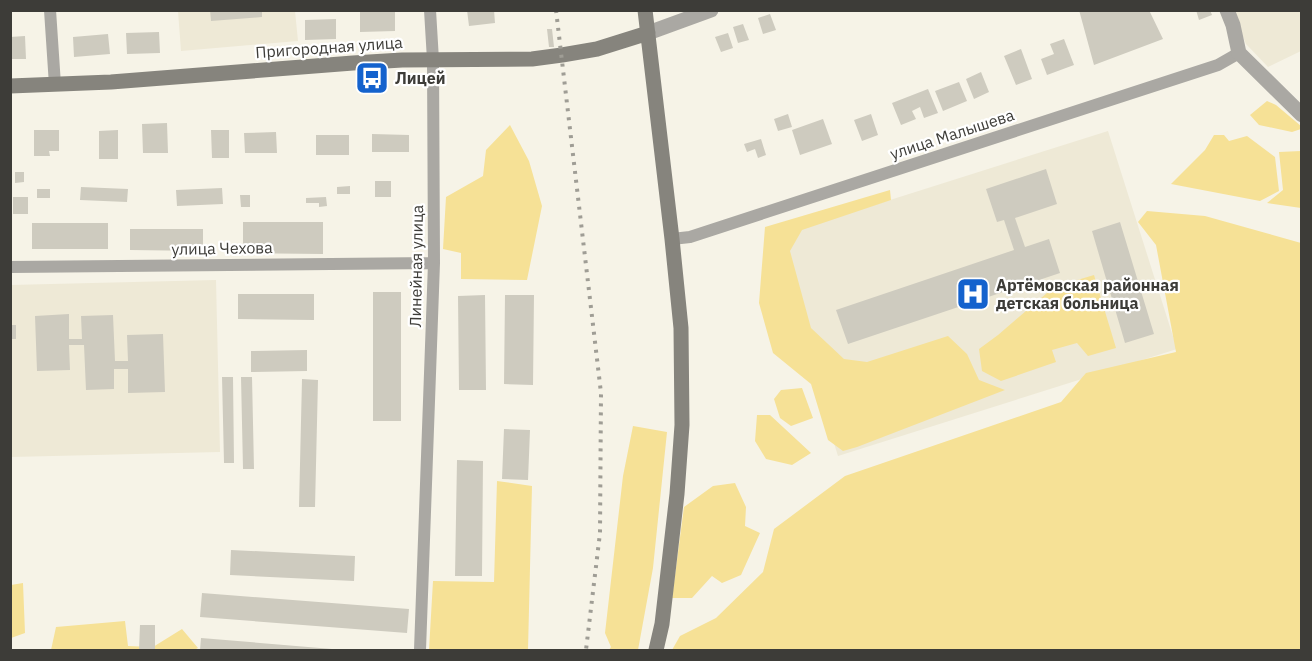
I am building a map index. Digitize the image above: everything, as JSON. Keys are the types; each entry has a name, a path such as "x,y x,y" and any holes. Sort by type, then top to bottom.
{"main road":[{"path":"645,10 681,328 682,424 677,494 663,614 656,651"},
{"name":"Пригородная улица","path":"10,86 111,82 353,63 532,59 597,49 648,33"}],"street":[{"path":"50,10 55,85"},
{"name":"Линейная улица","path":"420,651 434,263 433,60 430,10"},
{"path":"648,33 711,10"},
{"path":"1227,10 1239,53 1302,115"},
{"name":"улица Малышева","path":"672,239 690,237 1218,65 1239,53"},
{"name":"улица Чехова","path":"10,267 434,263"}],"shaded area":[{"path":"178,11 295,11 298,41 181,51"},
{"path":"1232,11 1301,11 1301,51 1268,67 1246,44"},
{"path":"1267,101 1276,105 1301,126 1301,129 1292,132 1259,125 1250,115"},
{"path":"510,125 529,161 542,206 527,280 461,279 461,253 443,249 446,197 483,176 486,150"},
{"name":"Артёмовская районная детская больница","path":"1108,131 1177,349 838,456 770,238"},
{"path":"1214,135 1224,135 1229,141 1247,136 1275,157 1279,191 1260,201 1171,184 1205,150"},
{"path":"1301,151 1301,208 1267,203 1283,190 1279,152"},
{"path":"890,190 891,200 802,230 790,251 811,328 844,359 867,362 948,336 967,354 979,380 1005,390 843,451 828,440 811,384 773,353 759,303 765,227"},
{"path":"1147,211 1205,216 1301,243 1301,650 672,650 680,636 716,618 763,572 774,529 845,476 1061,402 1086,373 1176,352 1156,245 1138,222"},
{"path":"1094,275 1116,348 1088,356 1077,343 1052,350 1056,362 1001,381 982,371 979,349 1054,287"},
{"path":"216,280 220,452 11,457 10,285"},
{"path":"802,388 813,418 791,426 780,418 774,399 781,390"},
{"path":"757,415 770,415 811,453 792,465 766,459 755,441"},
{"path":"633,426 667,432 653,568 638,650 609,650 611,647 605,633 623,476"},
{"path":"497,481 532,486 528,650 429,650 433,581 494,582"},
{"path":"735,483 746,507 745,526 760,533 741,575 722,583 712,576 692,598 672,598 684,507 713,486"},
{"path":"23,583 25,633 11,638 11,585"},
{"path":"125,621 128,646 153,647 182,629 198,648 194,650 51,650 56,627"}],"building":[{"path":"210,10 262,10 262,17 211,21"},
{"path":"395,10 395,31 360,32 360,11"},
{"path":"467,10 494,10 495,23 469,26"},
{"path":"1079,10 1149,10 1163,39 1094,65"},
{"path":"1196,10 1210,10 1212,15 1199,20"},
{"path":"770,14 776,30 763,34 758,18"},
{"path":"336,19 336,39 305,40 305,20"},
{"path":"743,24 749,40 738,43 733,27"},
{"path":"547,29 552,29 554,47 549,47"},
{"path":"159,32 160,53 127,54 126,33"},
{"path":"728,33 733,48 721,52 715,37"},
{"path":"108,34 110,54 74,57 73,37"},
{"path":"25,36 26,59 10,59 10,37"},
{"path":"1064,39 1074,65 1047,75 1041,59 1054,54 1050,44"},
{"path":"1021,49 1032,79 1016,85 1004,56"},
{"path":"981,72 989,92 974,99 966,79"},
{"path":"959,82 967,101 943,111 935,91"},
{"path":"928,89 938,113 924,118 920,107 912,111 916,119 901,125 892,103"},
{"path":"788,114 792,127 778,131 774,119"},
{"path":"871,114 878,135 862,141 854,120"},
{"path":"823,119 832,144 800,155 792,130"},
{"path":"167,123 168,153 143,153 142,124"},
{"path":"34,130 59,130 59,151 49,151 50,156 34,156"},
{"path":"118,130 118,159 99,159 99,131"},
{"path":"211,130 229,130 229,158 212,158"},
{"path":"276,132 277,153 245,153 244,133"},
{"path":"372,134 409,135 409,152 372,152"},
{"path":"316,135 349,135 349,155 316,155"},
{"path":"761,139 766,155 758,158 755,149 747,152 744,144"},
{"path":"1046,169 1057,204 1015,218 1025,247 1049,239 1060,273 848,344 836,310 1014,250 1004,220 997,222 986,189"},
{"path":"15,172 24,172 24,182 15,183"},
{"path":"375,181 391,181 391,197 375,197"},
{"path":"350,186 350,194 337,194 337,187"},
{"path":"81,187 128,189 127,202 80,200"},
{"path":"222,188 223,204 177,206 176,190"},
{"path":"37,189 50,189 50,198 37,198"},
{"path":"240,195 250,195 250,207 241,207"},
{"path":"13,197 28,197 28,214 13,214"},
{"path":"326,197 327,206 319,207 319,203 306,203 306,198"},
{"path":"243,222 323,222 323,254 243,253"},
{"path":"1120,222 1154,334 1125,343 1092,231"},
{"path":"32,223 108,223 108,249 32,249"},
{"path":"130,229 203,229 203,251 130,250"},
{"path":"373,292 401,292 401,421 373,421"},
{"path":"238,294 314,294 314,320 238,319"},
{"path":"485,295 486,390 459,390 458,296"},
{"path":"505,295 534,295 533,385 504,384"},
{"path":"69,314 69,339 82,339 81,316 113,315 115,361 128,361 127,335 163,334 165,392 128,393 128,369 114,369 114,389 86,390 84,345 69,345 70,370 37,371 35,316"},
{"path":"10,325 16,325 16,339 10,339"},
{"path":"307,350 307,371 251,372 251,351"},
{"path":"222,377 233,377 234,463 224,463"},
{"path":"241,377 252,377 254,469 243,469"},
{"path":"302,379 318,380 315,507 299,507"},
{"path":"504,429 530,430 528,480 502,479"},
{"path":"457,460 483,461 482,576 455,576"},
{"path":"231,550 355,556 354,581 230,575"},
{"path":"202,593 409,609 407,633 200,617"},
{"path":"140,625 155,625 155,650 139,650"},
{"path":"201,638 332,649 332,650 200,650"}],"railway":[{"path":"556,10 601,393 600,533 586,650"}],"place":[{"name":"Лицей","path":"372,78"},
{"name":"Артёмовская районная детская больница","path":"973,294"}]}
